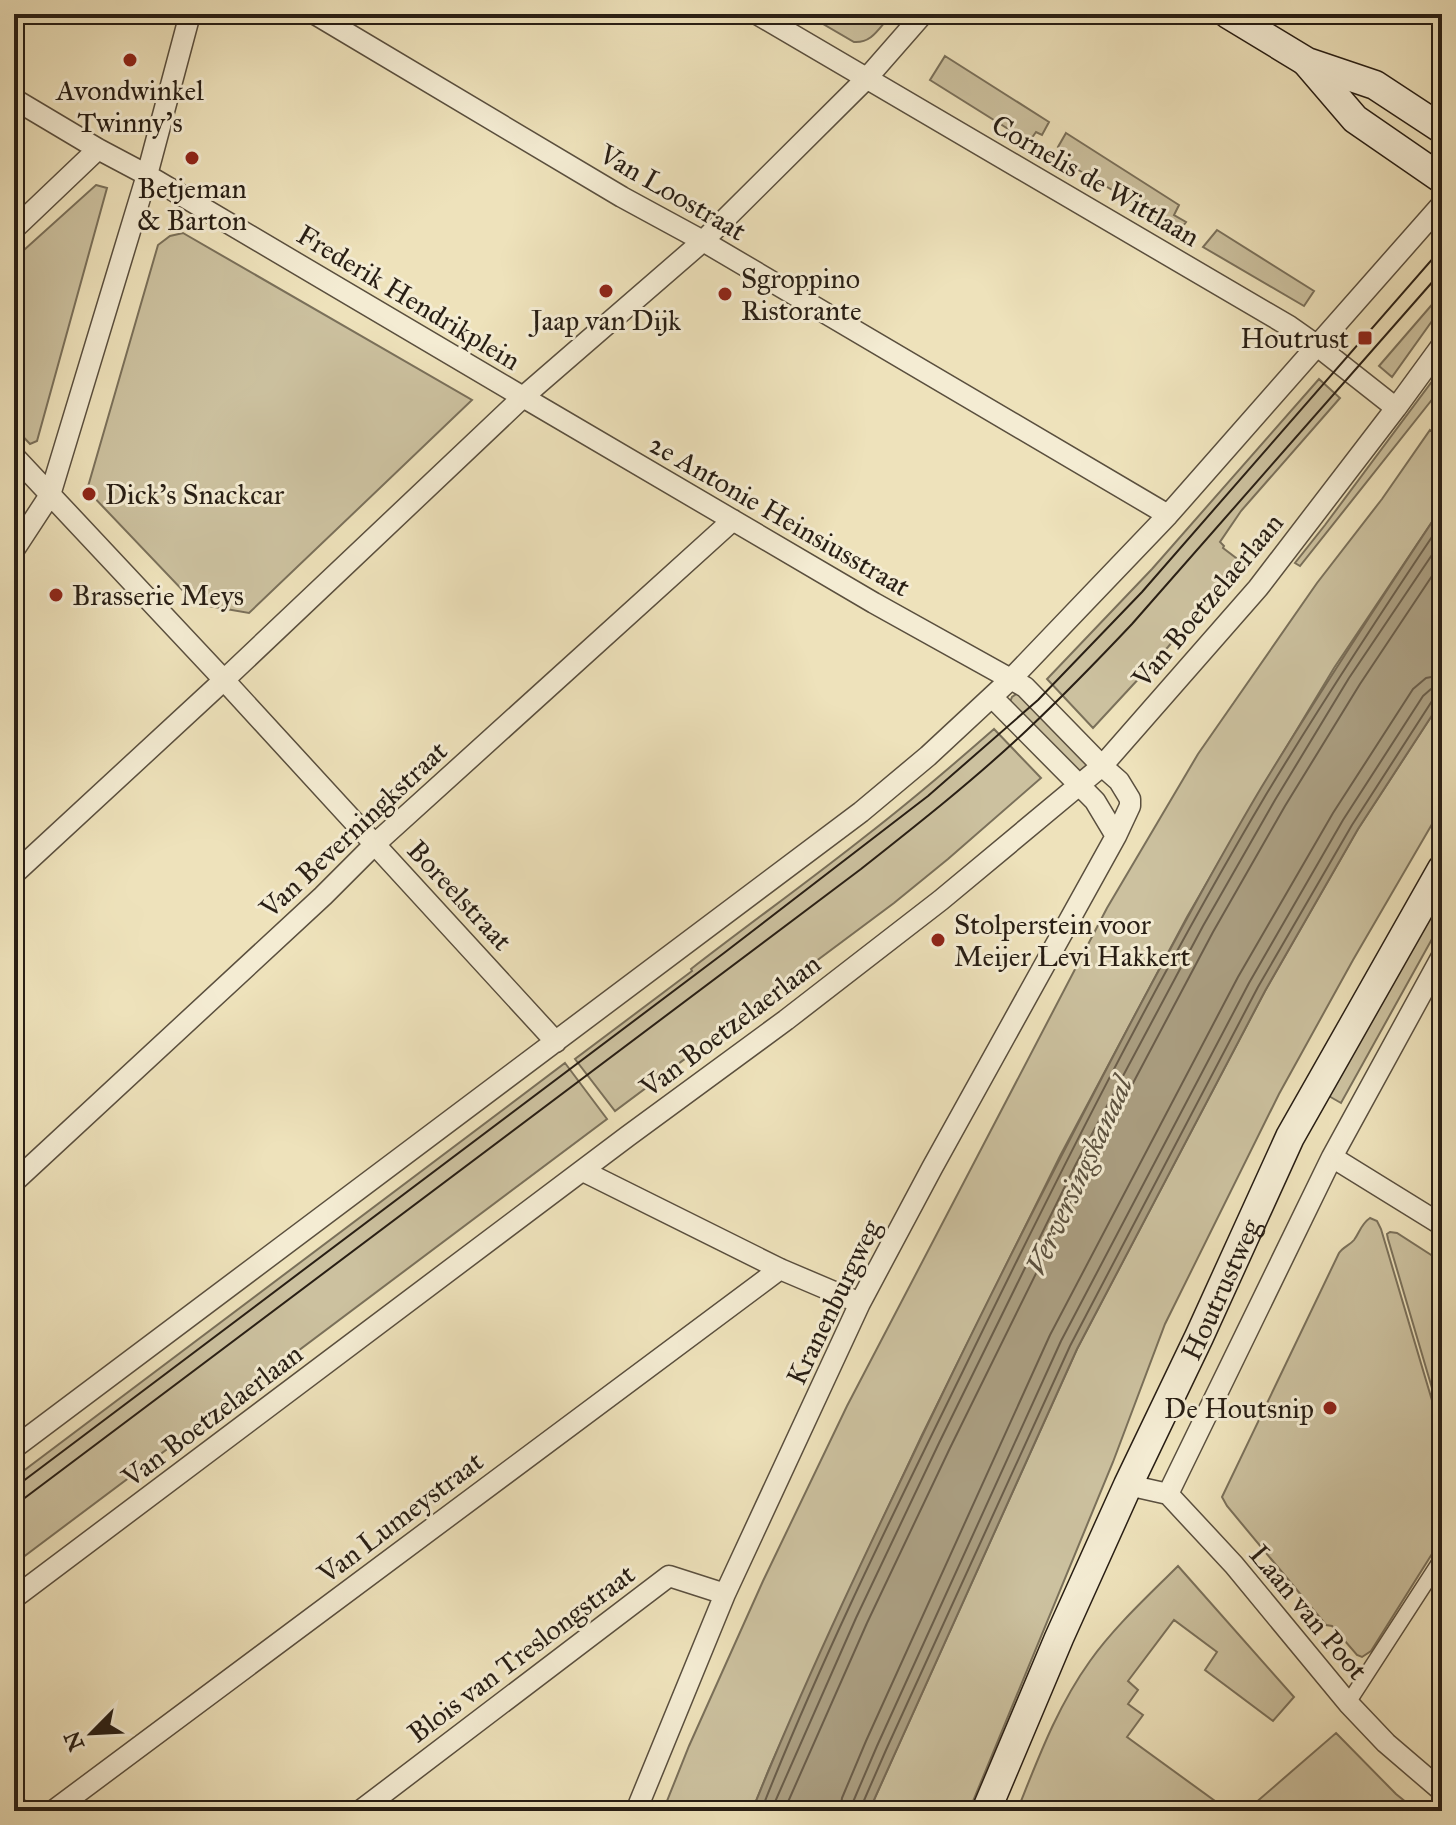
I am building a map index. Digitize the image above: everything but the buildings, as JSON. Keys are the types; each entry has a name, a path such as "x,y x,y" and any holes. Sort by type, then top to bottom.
{"main road":[{"path":"1228,14 1307,62 1375,85 1442,129"},
{"path":"1307,62 1355,119 1442,179"},
{"name":"Houtrustweg","path":"986,1811 1128,1485 1290,1137 1442,869"}],"street":[{"path":"14,550 50,495 147,175 190,14"},
{"name":"Van Loostraat","path":"315,14 1168,515"},
{"name":"Cornelis de Wittlaan","path":"757,14 1239,296 1316,345 1396,408"},
{"path":"523,397 703,241 867,78 923,14"},
{"name":"Frederik Hendrikplein","path":"14,99 523,397 14,874"},
{"path":"14,229 98,149"},
{"path":"14,1448 861,812 928,756 1012,678 1168,515 1442,204"},
{"name":"Van Boetzelaerlaan","path":"14,1598 822,992 941,900 1102,766 1258,588 1442,345"},
{"name":"2e Antonie Heinsiusstraat","path":"523,397 1012,678"},
{"path":"14,456 224,680"},
{"name":"Van Beverningkstraat","path":"14,1182 323,896 375,844 733,520"},
{"name":"Kranenburgweg","path":"636,1811 725,1594 860,1303 1130,806 1130,799 1119,781 1025,687 1012,678"},
{"name":"Boreelstraat","path":"224,680 556,1042"},
{"path":"992,697 1079,785 1103,812 1116,836"},
{"name":"Houtrustweg","path":"1168,1494 1332,1157 1442,956"},
{"path":"1332,1157 1442,1225"},
{"path":"583,1171 780,1269 860,1303"},
{"name":"Van Lumeystraat","path":"53,1811 780,1269"},
{"path":"1128,1485 1168,1494"},
{"name":"Laan van Poot","path":"1168,1494 1234,1565 1348,1703 1386,1743 1442,1791"},
{"path":"1348,1703 1442,1558"},
{"name":"Blois van Treslongstraat","path":"360,1811 669,1576 725,1594"},
{"path":"14,1803 19,1811"}],"shaded area":[{"path":"806,14 873,14 885,22 868,39 854,42"},
{"path":"945,56 1049,122 1042,135 1036,132 1029,142 930,80"},
{"path":"1066,133 1179,205 1174,215 1186,222 1180,230 1058,158 1063,150 1058,147"},
{"path":"96,185 107,188 37,441 30,444 14,427 14,259"},
{"path":"1217,230 1314,291 1304,306 1203,247"},
{"path":"183,233 472,400 249,613 203,605 188,596 87,490 158,245 170,236"},
{"path":"1442,293 1442,307 1392,377 1379,366"},
{"path":"1442,368 1442,387 1300,566 1295,563 1325,525"},
{"path":"1319,379 1340,398 1241,511 1220,542 1240,561 1168,647 1093,728 1047,679 1152,569"},
{"path":"1430,430 1442,438 1442,507 1334,668 1260,791 1187,917 1060,1156 922,1435 840,1610 752,1811 663,1811 763,1581 847,1406 1107,908 1198,754 1317,583"},
{"path":"1019,692 1089,763 1080,772 1010,702"},
{"path":"1442,700 1442,807 1279,1094 1165,1324 1113,1462 969,1811 869,1811 1077,1349 1265,991 1358,829"},
{"path":"994,729 1041,778 894,903 615,1111 575,1059 883,822"},
{"path":"1442,893 1442,921 1341,1103 1327,1095"},
{"path":"565,1063 607,1119 14,1564 14,1478"},
{"path":"1370,1218 1377,1221 1381,1229 1442,1434 1442,1538 1371,1651 1362,1657 1332,1626 1326,1625 1222,1497 1339,1253 1354,1240"},
{"path":"1390,1232 1397,1233 1442,1262 1442,1422 1388,1239"},
{"path":"1178,1566 1294,1697 1273,1721 1205,1670 1217,1652 1174,1620 1128,1681 1138,1690 1128,1704 1143,1715 1127,1737 1215,1801 1200,1811 1017,1811 1049,1734 1078,1679 1110,1636"},
{"path":"1336,1733 1417,1811 1246,1811"}],"water":[{"name":"Verversingskanaal","path":"1442,507 1442,700 1358,829 1265,991 1077,1349 869,1811 752,1811 900,1481 1017,1243 1128,1028 1261,788"}],"tram line":[{"path":"14,1488 928,796 1038,700 1142,592 1442,248"},
{"path":"14,1506 861,869 987,766 1054,704 1132,624 1442,271"}],"place":[{"name":"Avondwinkel Twinny's","path":"130,60"},
{"name":"Betjeman & Barton","path":"192,158"},
{"name":"Jaap van Dijk","path":"606,291"},
{"name":"Sgroppino Ristorante","path":"725,294"},
{"name":"Houtrust","path":"1365,338"},
{"name":"Dick's Snackcar","path":"89,494"},
{"name":"Brasserie Meys","path":"56,595"},
{"name":"Stolperstein voor Meijer Levi Hakkert","path":"938,940"},
{"name":"De Houtsnip","path":"1330,1408"}]}
